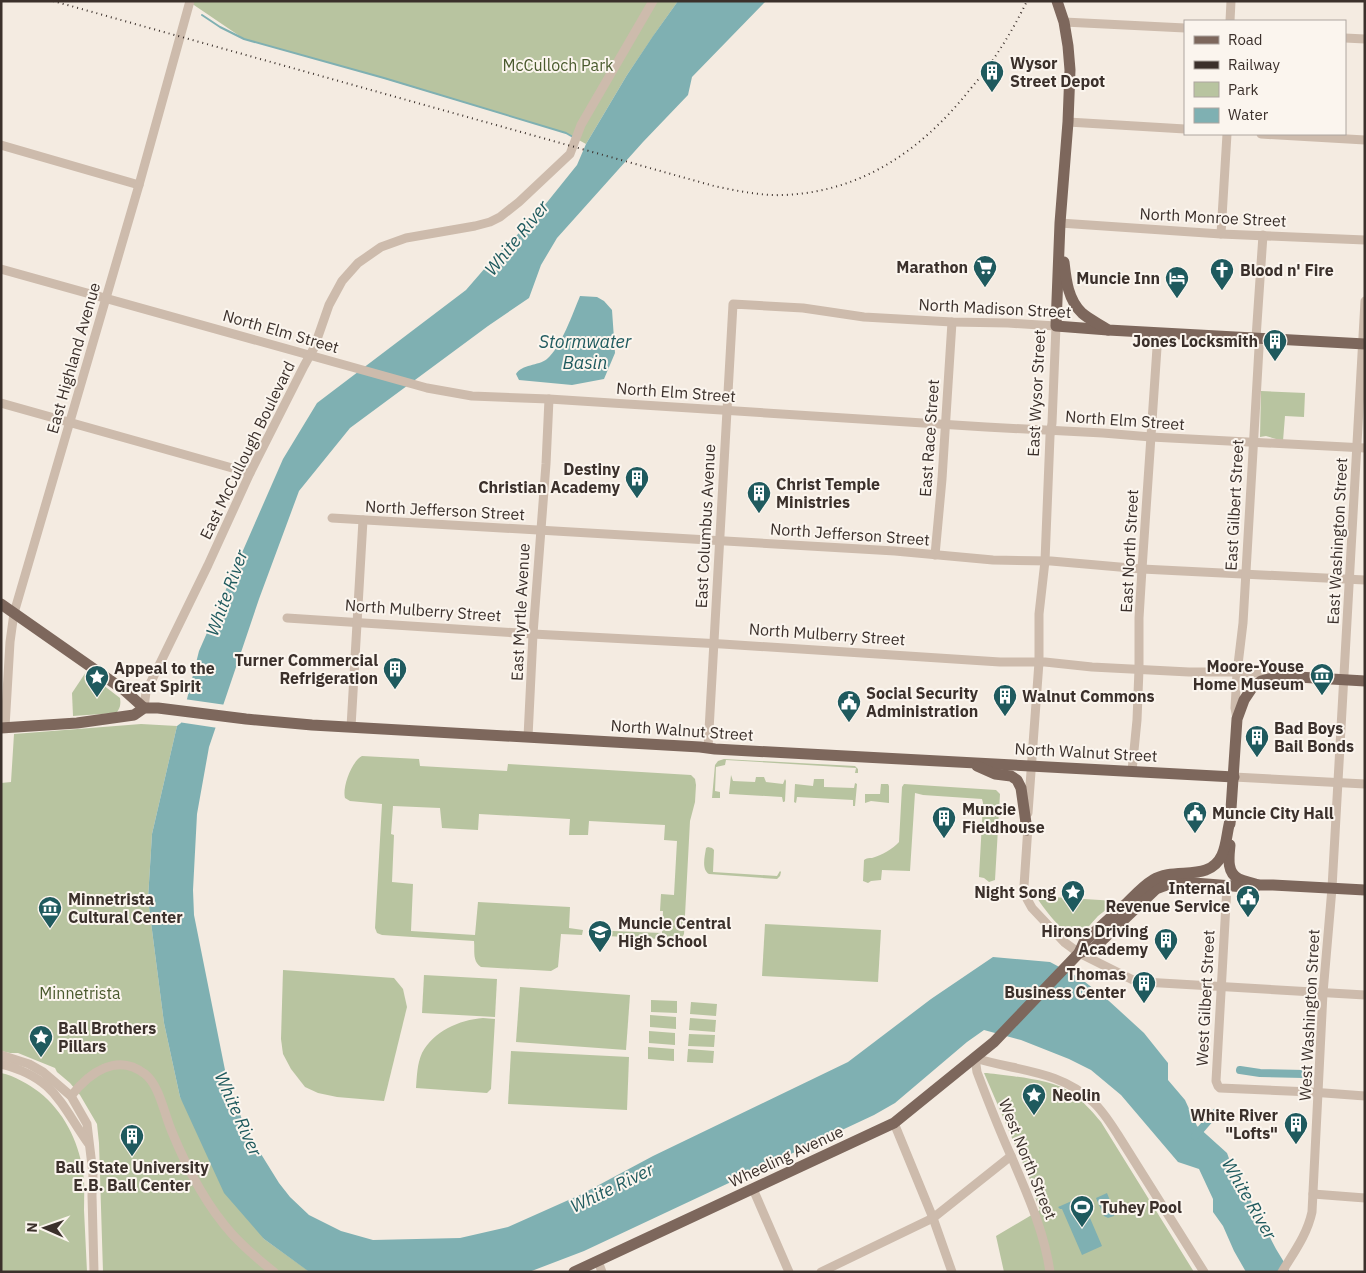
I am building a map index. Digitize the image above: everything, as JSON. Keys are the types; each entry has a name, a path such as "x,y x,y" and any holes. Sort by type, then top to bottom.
{"main road":[{"name":"East Wysor Street","path":"1056,326 1060,223 1070,70 1064,22 1057,1"},
{"path":"1060,239 1067,284 1074,304 1082,313 1108,330"},
{"name":"North Madison Street","path":"1056,326 1364,344"},
{"path":"1,604 124,690 144,708"},
{"path":"1237,719 1244,700 1252,688 1262,681 1280,676"},
{"name":"North Mulberry Street","path":"1280,676 1365,681"},
{"name":"North Walnut Street","path":"3,728 77,723 134,715 144,708 158,708 246,719 351,727 1234,777"},
{"name":"East Gilbert Street","path":"1234,777 1237,719"},
{"path":"966,762 995,774 1011,776 1017,780 1021,788 1027,830"},
{"path":"1234,777 1230,869 1237,878 1258,885"},
{"path":"1079,953 1084,942 1154,880 1161,876 1172,874 1203,872 1213,867 1222,855 1231,817"},
{"path":"1079,953 1094,948 1148,895 1164,885 1181,882 1245,887 1258,885 1365,890"},
{"name":"Wheeling Avenue","path":"574,1272 600,1267 753,1189 894,1123 994,1042 1079,953"}],"street":[{"name":"East Highland Avenue","path":"3,728 14,613 139,184 190,1"},
{"name":"East McCullough Boulevard","path":"144,708 146,692 205,573 250,473 318,340 329,306 338,287 349,272 379,248 392,242 424,234 490,222 500,217 519,202 570,154 581,125 653,1"},
{"path":"1230,20 1231,1"},
{"path":"1064,22 1184,28"},
{"path":"1346,38 1365,39"},
{"path":"1068,122 1184,129"},
{"path":"1221,234 1227,135"},
{"path":"1278,135 1365,140"},
{"path":"1,145 139,184"},
{"name":"North Monroe Street","path":"1060,223 1221,234 1365,240"},
{"name":"East Gilbert Street","path":"1237,719 1235,708 1237,673 1244,623 1259,348 1256,338 1263,235"},
{"name":"North Elm Street","path":"1,269 427,388 472,396 549,399 1151,437 1361,448"},
{"name":"East Washington Street","path":"1338,782 1350,579 1361,448 1365,301"},
{"name":"North Madison Street","path":"733,304 803,308 864,317 1056,326"},
{"name":"East Columbus Avenue","path":"708,748 733,304"},
{"name":"East Race Street","path":"935,555 952,322"},
{"name":"East Wysor Street","path":"1056,326 1045,561 1039,614 1039,662 1024,886 1027,899 1043,921 1064,942 1079,953 1133,980 1365,995"},
{"name":"East North Street","path":"1132,770 1137,720 1139,618 1158,333"},
{"name":"East Myrtle Avenue","path":"528,736 549,399"},
{"path":"1,403 250,473"},
{"name":"North Jefferson Street","path":"332,518 895,551 993,560 1045,561 1142,569 1365,580"},
{"path":"351,727 364,520"},
{"name":"North Mulberry Street","path":"287,618 533,634 713,643 991,662 1039,662 1178,672 1241,672 1280,676"},
{"name":"North Walnut Street","path":"1234,777 1365,784"},
{"name":"West Washington Street","path":"1282,1272 1310,1223 1338,782"},
{"name":"West Gilbert Street","path":"1227,886 1216,1083 1220,1088 1318,1093"},
{"path":"1,1055 29,1064 42,1072 71,1096 87,1124 93,1174 94,1272"},
{"path":"975,1058 1059,1079 1076,1088 1092,1101 1118,1135 1204,1272"},
{"name":"West North Street","path":"975,1058 977,1072 1030,1199 1046,1250 1050,1272"},
{"path":"1,1064 22,1070 51,1089 71,1115 88,1143"},
{"path":"71,1096 92,1074 109,1066 131,1066 146,1074 155,1086 172,1133 205,1198 246,1249 274,1272"},
{"path":"1318,1093 1365,1096"},
{"path":"894,1123 933,1218 952,1272"},
{"path":"821,1272 933,1218 1011,1156"},
{"path":"753,1189 789,1272"},
{"path":"1313,1194 1365,1198"}],"green space":[{"name":"McCulloch Park","path":"188,1 678,1 627,75 586,144 566,133 244,39"},
{"path":"1261,391 1305,393 1304,417 1285,416 1283,441 1266,436 1260,437"},
{"path":"86,672 120,698 120,706 116,713 73,716 72,693"},
{"name":"Minnetrista","path":"141,724 177,726 152,834 148,899 164,1023 180,1097 264,1239 310,1272 103,1272 97,1124 80,1095 55,1068 18,1053 1,1051 1,783 11,782 14,734"},
{"path":"362,756 419,759 420,766 507,771 508,764 691,775 695,779 696,785 695,802 690,821 684,934 682,938 678,940 589,935 589,930 662,933 663,911 660,911 661,894 674,895 677,841 664,840 665,825 589,821 588,835 569,835 570,819 479,814 478,830 442,828 440,808 393,806 391,834 394,835 392,882 413,884 411,931 475,935 478,902 570,907 569,928 583,930 582,935 561,934 558,967 551,971 481,967 475,959 474,941 382,935 377,933 375,928 382,804 350,801 345,798 344,793 351,769"},
{"path":"724,759 855,766 858,769 858,773 855,773 856,768 726,760 725,765 716,767 715,791 720,792 720,798 712,798 715,765 718,761"},
{"path":"731,775 733,781 755,782 756,777 764,777 766,782 783,784 785,779 785,801 783,802 782,797 729,794"},
{"path":"814,779 824,779 824,787 854,788 855,783 857,784 855,806 853,806 853,800 797,797 796,803 794,802 795,784 813,786"},
{"path":"881,784 888,784 889,786 889,803 871,801 865,803 865,794 880,794"},
{"path":"904,784 996,790 1000,794 995,880 989,882 979,877 982,799 915,793 910,871 882,870 881,880 868,883 863,881 864,860 876,857 899,842 902,787"},
{"path":"706,848 714,850 713,872 777,876 780,871 780,876 777,879 709,874 705,869 704,862"},
{"path":"1036,896 1116,902 1098,916 1082,934 1074,937 1069,935 1059,925"},
{"path":"765,924 881,930 878,982 762,976"},
{"path":"283,970 394,978 403,989 407,1007 384,1101 337,1097 318,1093 305,1087 291,1069 283,1054 281,1039"},
{"path":"424,975 497,979 495,1017 422,1013"},
{"path":"520,987 630,995 626,1050 516,1042"},
{"path":"651,1000 677,1001 677,1013 651,1012"},
{"path":"691,1002 717,1004 716,1016 690,1014"},
{"path":"650,1015 676,1017 676,1029 650,1027"},
{"path":"483,1018 495,1019 491,1089 487,1093 416,1088 420,1057 427,1045 440,1033 456,1024"},
{"path":"690,1018 716,1020 715,1032 689,1030"},
{"path":"649,1031 675,1033 675,1045 649,1043"},
{"path":"689,1034 715,1035 714,1047 688,1046"},
{"path":"648,1047 674,1049 674,1061 648,1059"},
{"path":"688,1049 714,1051 713,1063 687,1062"},
{"path":"511,1051 629,1057 627,1110 508,1104"},
{"path":"1,1073 26,1083 48,1100 63,1118 78,1148 84,1176 87,1272 1,1272"},
{"path":"984,1073 1007,1075 1053,1084 1070,1092 1083,1102 1101,1122 1194,1272 1004,1272 996,1236 1040,1210 1035,1197 1037,1196"}],"water":[{"name":"White River","path":"678,1 766,1 692,77 688,95 557,238 541,265 529,298 350,428 299,491 259,599 209,747 197,814 193,890 194,915 227,1080 246,1130 279,1183 290,1197 309,1215 341,1231 373,1240 460,1238 508,1227 582,1194 653,1156 848,1062 931,999 993,957 1050,962 1080,978 1109,1001 1144,1033 1168,1063 1168,1080 1185,1100 1197,1126 1227,1153 1235,1175 1290,1272 1246,1272 1223,1226 1213,1212 1213,1199 1199,1169 1178,1162 1121,1095 1091,1070 1021,1040 984,1030 967,1042 895,1103 874,1115 584,1251 529,1272 310,1272 264,1239 224,1193 180,1097 164,1023 148,899 152,834 177,726 181,723 199,651 283,459 317,403 466,290 492,260 536,216 577,165 586,144 627,75"},
{"name":"Stormwater Basin","path":"580,296 597,297 604,301 612,310 615,353 604,379 572,385 519,380 516,374 522,368 543,361 552,354 566,329"},
{"path":"1107,1193 1115,1213 1114,1216 1108,1218 1104,1216 1096,1198"},
{"name":"Tuhey Pool","path":"1081,1197 1102,1246 1082,1255 1062,1209 1058,1207"}],"pier":[{"path":"184,699 226,705 218,728 178,722"}],"waterway":[{"path":"202,15 244,39 384,78 566,133 573,137"},
{"path":"1240,1070 1260,1073 1304,1074"},
{"path":"1195,1136 1215,1113"}],"railway":[{"path":"53,1 714,186 767,195 814,192 841,185 867,175 913,147 953,109 988,67 1027,1"}],"place":[{"name":"Wysor Street Depot","path":"992,93"},
{"name":"Marathon","path":"985,288"},
{"name":"Blood n' Fire","path":"1222,291"},
{"name":"Muncie Inn","path":"1177,299"},
{"name":"Jones Locksmith","path":"1275,362"},
{"name":"Destiny Christian Academy","path":"637,499"},
{"name":"Christ Temple Ministries","path":"759,514"},
{"name":"Turner Commercial Refrigeration","path":"395,690"},
{"name":"Moore-Youse Home Museum","path":"1322,696"},
{"name":"Appeal to the Great Spirit","path":"97,698"},
{"name":"Walnut Commons","path":"1005,717"},
{"name":"Social Security Administration","path":"849,723"},
{"name":"Bad Boys Bail Bonds","path":"1257,758"},
{"name":"Muncie City Hall","path":"1195,834"},
{"name":"Muncie Fieldhouse","path":"944,839"},
{"name":"Night Song","path":"1073,913"},
{"name":"Internal Revenue Service","path":"1248,918"},
{"name":"Minnetrista Cultural Center","path":"50,929"},
{"name":"Muncie Central High School","path":"600,953"},
{"name":"Hirons Driving Academy","path":"1166,961"},
{"name":"Thomas Business Center","path":"1144,1004"},
{"name":"Ball Brothers Pillars","path":"41,1058"},
{"name":"Neolin","path":"1034,1116"},
{"name":"White River \"Lofts\"","path":"1296,1145"},
{"name":"Ball State University E.B. Ball Center","path":"132,1157"},
{"name":"Tuhey Pool","path":"1082,1228"}]}
